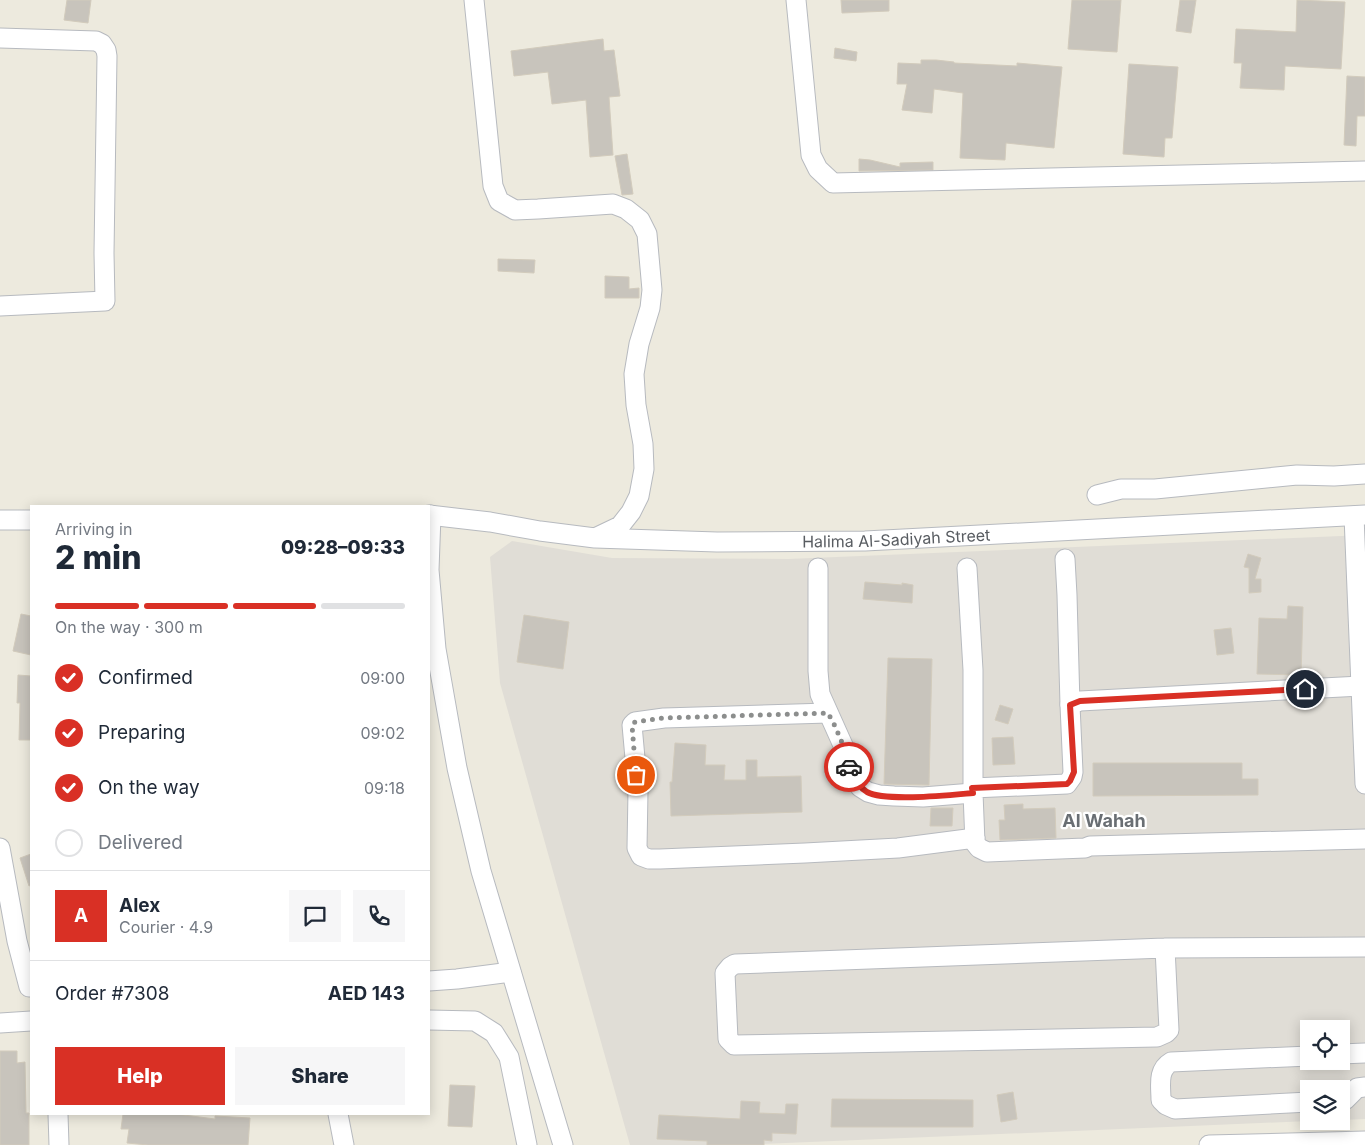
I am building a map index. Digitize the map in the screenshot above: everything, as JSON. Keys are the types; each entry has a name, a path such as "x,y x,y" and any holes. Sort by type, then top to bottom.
{"street":[{"path":"474,0 493,186 499,201 515,210 613,204 626,208 640,220 646,234 652,290 650,308 639,344 634,374 636,405 643,444 644,469 639,496 632,512 620,526 595,538"},
{"path":"796,0 811,155 818,169 833,182 1365,171"},
{"path":"0,38 96,41 102,44 106,50 107,81 105,301 0,306"},
{"path":"1097,495 1121,489 1155,489 1297,475 1334,476 1365,474"},
{"name":"Halima Al-Sadiyah Street","path":"430,515 595,538 717,542 864,541 1360,515"},
{"path":"1360,515 1361,686 1365,784"},
{"path":"0,520 30,520"},
{"path":"818,568 818,671 820,694 846,752 849,765 860,787 868,792 879,795 923,797 1067,784 1070,781 1074,772 1065,559"},
{"path":"967,568 973,670 973,791 976,846 987,852 1085,848 1090,846 1365,839"},
{"path":"430,581 436,649 454,750 480,871 563,1145"},
{"path":"1070,705 1080,701 1361,686"},
{"path":"828,713 664,718 635,722 632,725 638,791 637,848 641,856 660,859 898,848 975,838"},
{"path":"0,848 17,941 29,987"},
{"path":"1165,948 1169,1030 1157,1037 734,1045 728,1039 725,973 735,964 1165,948 1365,947"},
{"path":"430,981 511,972"},
{"path":"430,1020 475,1021 494,1032 509,1057 527,1145"},
{"path":"0,1023 30,1021"},
{"path":"1350,1054 1365,1053"},
{"path":"1300,1056 1171,1062 1161,1072 1161,1100 1166,1105 1175,1109 1300,1102"},
{"path":"1350,1095 1357,1088 1365,1087"},
{"path":"58,1115 59,1145"},
{"path":"338,1115 344,1145"},
{"path":"1209,1145 1365,1141"}],"shaded area":[{"path":"1365,535 1365,1119 1350,1120 1350,1080 1300,1080 1300,1121 741,1145 630,1145 500,683 490,557 512,541 612,558 788,559"}],"building":[{"path":"67,0 91,0 88,23 64,20"},
{"path":"841,0 889,0 889,11 842,13"},
{"path":"1072,0 1121,0 1117,52 1068,49"},
{"path":"1180,0 1196,0 1191,33 1176,31"},
{"path":"1297,0 1345,2 1341,69 1285,66 1284,90 1240,88 1242,63 1234,63 1236,29 1296,32"},
{"path":"603,39 604,51 614,50 620,96 609,97 613,155 590,157 586,100 552,104 548,72 514,76 511,51"},
{"path":"835,48 857,52 856,61 834,58"},
{"path":"921,60 1017,66 1017,63 1062,67 1054,148 1006,143 1005,160 960,158 963,93 934,89 932,113 902,110 907,84 897,84 898,63 921,64"},
{"path":"1129,64 1178,67 1172,138 1165,138 1164,157 1123,154"},
{"path":"1347,76 1365,77 1365,116 1357,116 1356,146 1344,145"},
{"path":"627,154 633,194 622,195 615,156"},
{"path":"859,159 900,167 900,163 933,162 933,170 859,171"},
{"path":"498,259 535,260 534,273 498,271"},
{"path":"605,276 629,277 629,289 639,288 639,298 605,298"},
{"path":"1248,554 1261,558 1255,579 1261,579 1261,592 1249,593 1249,568 1244,567"},
{"path":"865,582 913,585 912,603 863,599"},
{"path":"1288,606 1303,607 1301,675 1257,674 1259,618 1287,619"},
{"path":"21,614 30,616 30,655 13,651"},
{"path":"524,615 569,622 563,669 517,662"},
{"path":"1231,628 1234,653 1217,655 1214,630"},
{"path":"888,658 932,659 929,785 884,784"},
{"path":"18,675 30,676 30,740 19,740 20,703 17,703"},
{"path":"1000,705 1013,709 1008,724 995,720"},
{"path":"1013,737 1015,764 993,765 992,738"},
{"path":"675,743 706,745 705,765 725,765 724,780 746,780 746,760 757,760 757,777 801,776 802,812 671,816 670,782 672,782"},
{"path":"1093,763 1242,763 1242,779 1258,779 1258,795 1093,796"},
{"path":"1023,804 1023,809 1055,808 1056,838 1000,840 999,820 1005,820 1004,805"},
{"path":"931,808 953,808 952,826 930,826"},
{"path":"30,854 29,886 20,858"},
{"path":"0,1051 17,1051 17,1063 25,1062 26,1113 29,1113 29,1145 0,1145"},
{"path":"450,1085 475,1086 472,1127 448,1126"},
{"path":"1013,1092 1017,1119 1001,1122 997,1095"},
{"path":"832,1099 973,1100 973,1127 831,1127"},
{"path":"741,1101 760,1102 759,1113 785,1114 786,1104 798,1104 796,1134 772,1133 772,1141 764,1140 764,1145 707,1145 707,1141 657,1139 659,1115 740,1119"},
{"path":"123,1115 184,1115 215,1119 215,1116 250,1118 248,1145 148,1145 127,1143 129,1129 121,1129"}],"way so far":[{"path":"636,775 632,725 635,722 664,718 828,713 846,752 849,767"}],"district":[{"name":"Al Wahah","path":"1104,821"}],"route":[{"path":"849,767 860,787 868,792 879,795 923,797 973,793 972,788 1067,784 1074,772 1070,705 1080,701 1305,689"}]}
